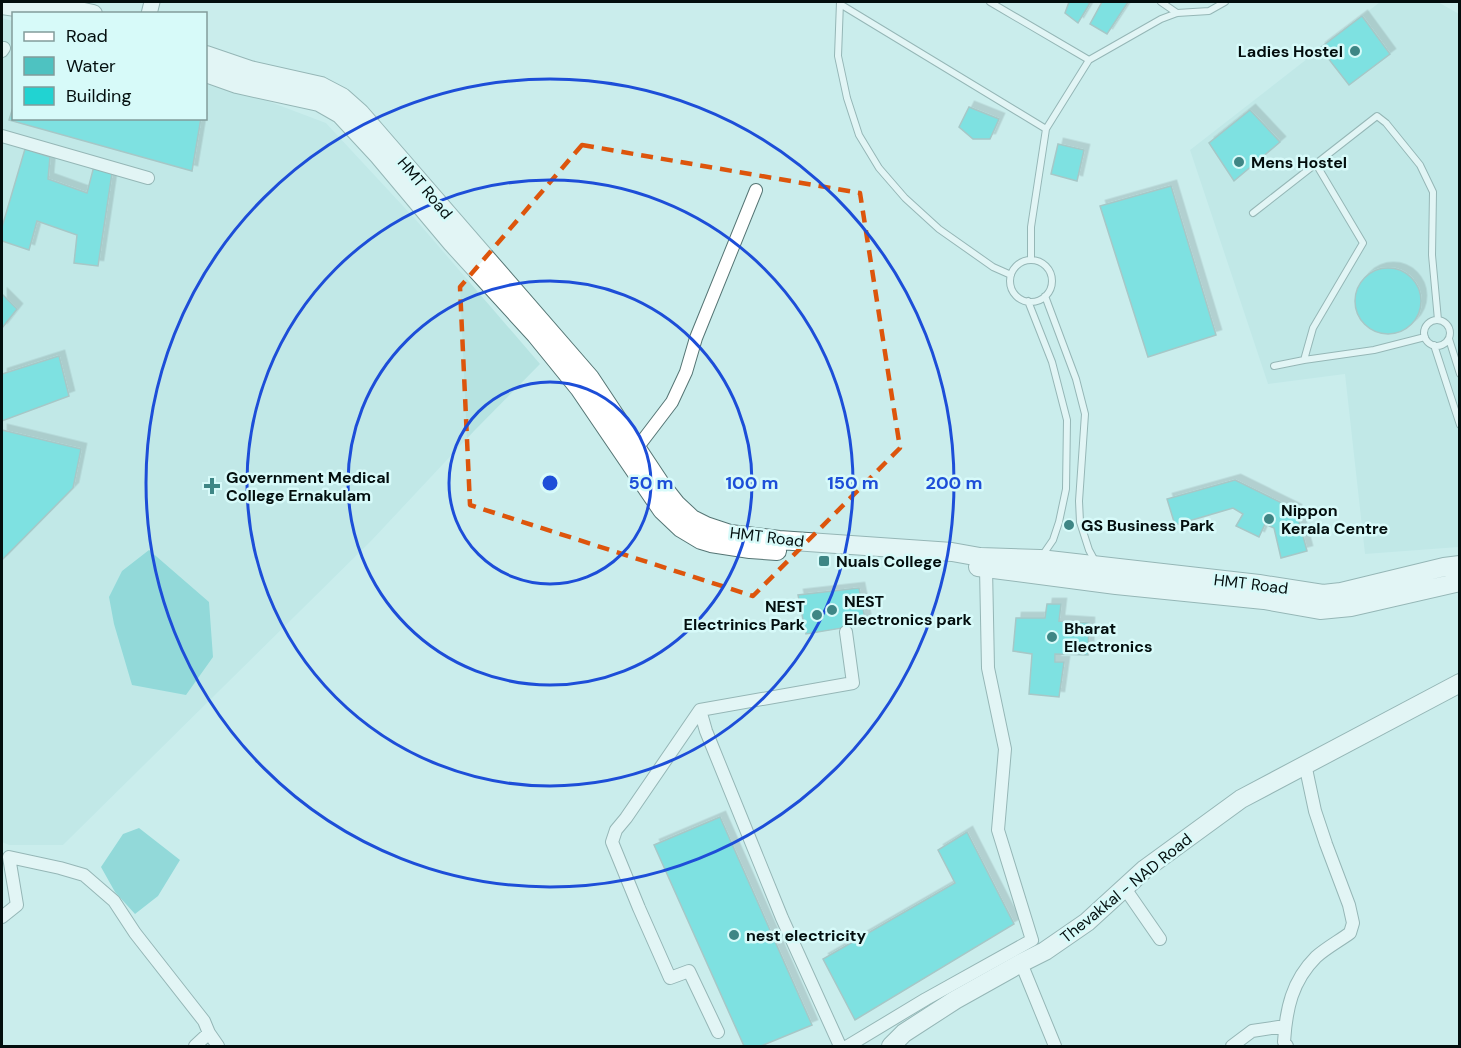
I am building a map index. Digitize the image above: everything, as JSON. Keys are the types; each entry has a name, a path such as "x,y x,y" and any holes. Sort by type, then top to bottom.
{"main road":[{"path":"37,2 71,11"},
{"path":"2,5 36,12"},
{"name":"HMT Road","path":"207,55 250,70 321,86 342,97 360,113 590,378 661,485 711,543 750,549 921,560 1116,585 1264,600 1320,610 1351,607 1460,582"},
{"name":"HMT Road","path":"207,73 237,84 319,102 340,114 379,156 452,243 536,335 579,388 662,510 681,528 704,533 779,540 1040,560 1259,584 1323,594 1460,565"},
{"name":"Thevakkal - NAD Road","path":"891,1047 904,1033 934,1013 1045,951 1088,922 1145,869 1241,799 1460,683"}],"street":[{"path":"2,136 148,178"},
{"path":"636,448 672,402 686,372 696,338 756,190"},
{"path":"848,1047 1032,940 998,830 1005,749 988,668 986,568"},
{"path":"718,1032 689,971 670,978 612,842 616,830 700,710 853,683 846,632"},
{"path":"700,710 706,731 782,918 840,1047"},
{"path":"1287,1047 1284,1042 1285,1026 1290,999 1300,976 1317,956 1350,933 1353,923 1342,883 1326,844 1316,811 1305,764"},
{"path":"2,917 17,905 9,857 84,875 114,902 135,933 204,1021 218,1047"},
{"path":"1124,887 1160,939"},
{"path":"1021,963 1055,1047"},
{"path":"1232,1047 1252,1031 1285,1026"},
{"path":"195,1047 209,1032"}],"lane":[{"path":"990,2 1089,60"},
{"path":"1161,2 1177,13"},
{"path":"1031,260 1031,227 1046,129 1089,60 1161,19 1177,13 1209,11 1224,2"},
{"path":"1011,275 993,267 939,229 905,198 879,168 859,135 847,98 838,56 840,3 1046,129"},
{"path":"1253,213 1377,116 1386,123 1420,165 1433,192 1432,255 1438,320"},
{"path":"1304,360 1313,328 1363,243 1316,164"},
{"path":"1031,260 1044,265 1051,277 1051,284 1045,296 1040,300 1028,301 1020,299 1011,289 1011,275 1018,264 1031,260"},
{"path":"1045,296 1076,378 1085,414 1079,501 1080,522 1089,550 1098,566"},
{"path":"1028,301 1052,362 1067,420 1064,500 1053,540 1040,560"},
{"path":"1449,339 1443,345 1430,344 1425,337 1427,325 1433,320 1438,320 1449,326 1449,339 1460,374"},
{"path":"1274,366 1374,350 1425,337"},
{"path":"1434,345 1460,425"}],"highlighted area":[{"path":"582,145 860,193 900,448 753,596 470,505 460,287"}],"shaded area":[{"path":"1380,2 1438,2 1459,14 1459,547 1365,554 1345,374 1268,384 1190,150"},
{"name":"Government Medical College Ernakulam","path":"2,18 12,21 12,120 207,120 207,84 265,100 326,123 416,220 540,364 372,540 63,845 9,845 2,842"}],"water":[{"path":"149,550 209,602 213,657 186,695 132,685 114,624 109,597 122,571"},
{"path":"139,828 180,860 158,896 135,914 115,892 101,867 123,834"}],"building":[{"path":"1069,2 1090,3 1078,23 1065,13"},
{"path":"1102,2 1128,2 1107,34 1090,24"},
{"name":"Ladies Hostel","path":"1362,16 1390,54 1349,85 1320,48"},
{"path":"969,107 999,119 990,139 973,139 959,127"},
{"path":"12,110 12,120 201,120 192,171 9,120"},
{"name":"Mens Hostel","path":"1250,110 1280,142 1234,181 1209,143"},
{"path":"1058,144 1084,150 1077,181 1051,174"},
{"path":"25,149 50,157 48,179 87,193 94,166 112,173 98,266 74,263 77,235 37,221 29,250 2,241 2,227"},
{"path":"1171,186 1216,335 1148,357 1100,206"},
{"path":"1388,268 1401,271 1411,278 1418,288 1421,301 1418,314 1411,324 1401,331 1388,334 1375,331 1365,324 1358,314 1355,301 1358,288 1365,278 1375,271"},
{"path":"2,294 17,309 2,328"},
{"path":"59,356 69,396 2,421 2,374"},
{"path":"2,430 81,449 73,488 2,560"},
{"name":"Nippon Kerala Centre","path":"1235,480 1296,510 1307,551 1281,558 1274,528 1265,524 1259,537 1236,526 1243,514 1233,508 1175,525 1167,499"},
{"name":"NEST Electronics park","path":"859,588 866,624 806,634 798,595"},
{"name":"Bharat Electronics","path":"1047,604 1061,604 1059,621 1089,623 1088,655 1055,654 1055,662 1064,662 1059,697 1029,694 1032,654 1013,651 1016,618 1045,618"},
{"name":"nest electricity","path":"720,817 812,1025 761,1046 744,1046 654,845"},
{"path":"967,832 1014,924 855,1020 823,959 955,883 938,850"}],"place":[{"name":"Ladies Hostel","path":"1355,51"},
{"name":"Mens Hostel","path":"1239,162"},
{"name":"Government Medical College Ernakulam","path":"212,486"},
{"name":"Nippon Kerala Centre","path":"1269,519"},
{"name":"GS Business Park","path":"1069,525"},
{"name":"Nuals College","path":"824,561"},
{"name":"NEST Electronics park","path":"832,610"},
{"name":"NEST Electrinics Park","path":"817,615"},
{"name":"Bharat Electronics","path":"1052,637"},
{"name":"nest electricity","path":"734,935"}]}
